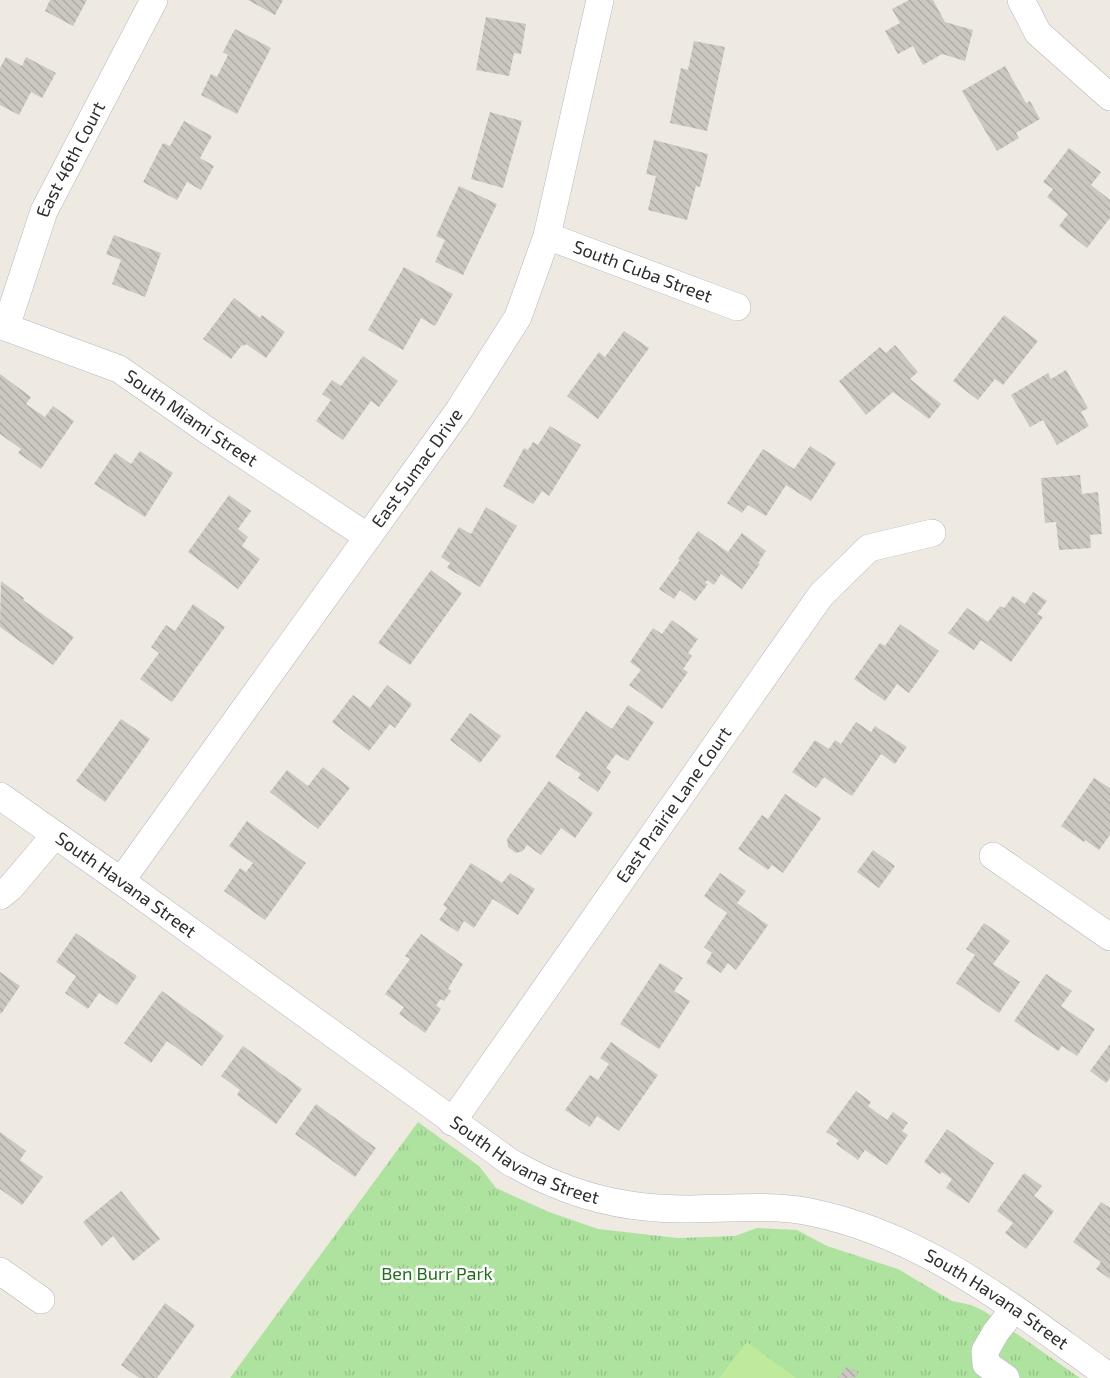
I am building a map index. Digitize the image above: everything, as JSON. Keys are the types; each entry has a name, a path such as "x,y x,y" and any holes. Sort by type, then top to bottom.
{"street":[{"name":"East 46th Court","path":"3,326 44,212 154,0"},
{"name":"East Sumac Drive","path":"121,881 459,410 518,317 547,236 600,0"},
{"path":"1021,0 1038,33 1110,97"},
{"name":"South Cuba Street","path":"547,236 737,307"},
{"name":"South Miami Street","path":"3,326 119,369 368,537"},
{"name":"East Prairie Lane Court","path":"452,1122 821,595 869,548 932,533"},
{"name":"South Havana Street","path":"0,796 121,881 452,1122 519,1167 555,1185 615,1202 683,1209 731,1207 810,1212 871,1228 911,1245 973,1280 1110,1377"},
{"path":"0,897 55,835"},
{"path":"993,856 1110,937"},
{"path":"0,1271 41,1300"},
{"path":"1006,1378 986,1364 985,1352 996,1332 1014,1309"}],"green space":[{"name":"Ben Burr Park","path":"418,1122 479,1166 496,1188 549,1212 598,1229 678,1238 735,1236 757,1228 797,1230 827,1246 898,1269 952,1301 971,1305 984,1311 1080,1378 230,1378"},
{"path":"747,1342 796,1378 719,1378"}],"building":[{"path":"50,0 87,0 73,26 45,11"},
{"path":"248,0 283,0 275,15"},
{"path":"909,0 933,0 945,22 973,30 965,61 942,54 923,65 913,46 898,54 885,31 900,23 892,9"},
{"path":"486,17 526,24 521,54 514,53 509,76 476,70"},
{"path":"235,29 271,48 237,114 201,95 211,74 217,77 228,55 223,52"},
{"path":"694,41 725,47 707,131 670,123 681,68 688,70"},
{"path":"6,57 22,66 26,57 56,73 42,98 31,92 19,115 0,105 0,68"},
{"path":"1005,66 1026,103 1030,101 1040,119 1016,133 1019,138 997,151 962,91"},
{"path":"490,112 522,121 503,188 471,179"},
{"path":"184,121 212,136 200,158 214,166 201,190 187,182 177,200 143,182 163,143 170,146"},
{"path":"654,140 708,154 700,187 696,186 687,220 648,210 656,176 646,174"},
{"path":"1069,148 1101,172 1091,185 1110,200 1110,218 1087,248 1059,226 1068,214 1047,197 1053,189 1043,182"},
{"path":"459,186 497,204 463,275 435,262 445,240 436,236"},
{"path":"114,235 161,253 145,297 112,284 121,260 106,254"},
{"path":"404,267 453,294 435,326 421,318 403,350 368,330"},
{"path":"234,298 260,318 262,315 285,332 266,358 246,344 242,345 231,359 203,339"},
{"path":"1004,315 1038,341 1003,385 995,379 978,400 953,381"},
{"path":"624,331 649,348 598,419 567,396 599,352 605,357"},
{"path":"895,345 918,372 910,379 941,404 929,419 893,392 866,415 839,381 880,347 886,353"},
{"path":"363,356 398,381 379,407 371,401 343,440 316,421 331,400 322,394 332,380 341,386"},
{"path":"1066,370 1088,408 1081,412 1089,426 1057,445 1043,420 1030,427 1011,395 1048,373 1051,379"},
{"path":"0,374 31,397 26,404 45,417 53,406 74,421 41,469 18,453 21,449 0,434"},
{"path":"550,426 581,445 549,496 542,491 533,504 503,486 524,448 528,450 533,442 538,445"},
{"path":"810,446 836,463 811,501 786,485 766,516 748,505 742,513 727,503 763,449 794,469"},
{"path":"140,451 173,473 145,517 94,484 115,453 131,464"},
{"path":"1080,475 1082,494 1098,492 1102,534 1090,535 1091,548 1059,550 1056,522 1045,523 1041,478"},
{"path":"229,495 251,511 238,529 248,537 242,546 260,559 238,589 188,552"},
{"path":"486,507 517,526 480,587 447,568 450,563 441,557 459,527 471,534"},
{"path":"698,531 728,552 742,533 766,551 758,563 760,564 742,589 721,574 714,585 707,580 705,583 708,584 695,601 680,590 674,599 659,589"},
{"path":"431,570 462,593 410,665 378,643"},
{"path":"1,581 74,637 53,665 0,627"},
{"path":"1033,592 1047,601 1037,614 1043,617 1011,662 981,640 974,650 948,633 967,608 988,622 1000,606 1004,608 1013,596 1025,604"},
{"path":"193,604 225,627 172,702 140,679 159,653 151,647 166,625 175,631"},
{"path":"672,620 698,639 688,653 692,656 683,669 688,672 662,709 629,685 641,670 630,662 653,628 662,634"},
{"path":"900,624 939,651 909,693 897,684 885,701 854,679 880,643 885,646"},
{"path":"387,685 412,704 395,728 390,724 369,751 332,722 353,695 370,708"},
{"path":"628,705 654,722 628,761 616,754 606,768 611,772 598,792 578,778 581,774 555,757 586,711 612,729"},
{"path":"470,713 501,736 480,763 450,740"},
{"path":"121,719 150,739 105,802 76,781"},
{"path":"856,722 871,732 875,726 907,747 895,764 881,754 852,796 824,777 816,788 792,772 815,740 829,749 835,740 841,744"},
{"path":"323,767 350,788 318,829 270,792 287,770 308,786"},
{"path":"1094,778 1110,788 1110,835 1099,850 1061,826"},
{"path":"549,781 593,813 575,838 561,828 541,855 527,845 523,851 516,853 508,847 507,839"},
{"path":"785,794 821,818 783,873 772,865 768,870 738,849 762,815 768,819"},
{"path":"247,821 306,863 265,920 224,891 240,868 246,872 253,863 229,846"},
{"path":"873,850 895,866 879,888 857,872"},
{"path":"471,863 502,883 510,873 535,889 518,915 493,899 474,928 464,921 458,932 439,920 447,908 443,905"},
{"path":"720,873 746,891 737,903 768,925 736,970 728,963 721,973 706,963 712,953 704,947 727,913 704,896"},
{"path":"984,923 1010,941 993,964 1020,982 999,1013 956,983 975,955 966,949"},
{"path":"76,933 137,976 117,1005 99,993 88,1009 65,993 76,976 56,962"},
{"path":"421,934 463,964 448,989 451,991 444,1001 441,999 436,1005 441,1009 425,1033 399,1014 404,1007 385,994 410,959 405,956"},
{"path":"660,963 683,978 674,991 690,1001 659,1049 620,1024"},
{"path":"0,972 20,986 1,1014 0,1013"},
{"path":"1046,974 1072,991 1061,1006 1095,1029 1077,1056 1062,1046 1058,1051 1014,1021"},
{"path":"162,991 224,1036 202,1066 167,1041 151,1063 124,1043"},
{"path":"611,1042 658,1075 619,1131 597,1116 590,1127 565,1110 590,1075 598,1080 609,1064 600,1058"},
{"path":"1110,1044 1110,1078 1106,1083 1090,1071"},
{"path":"243,1046 302,1089 276,1124 237,1095 240,1090 221,1076"},
{"path":"856,1091 871,1102 868,1106 887,1120 893,1112 908,1123 902,1131 908,1135 887,1165 865,1150 858,1160 836,1144 839,1140 826,1132"},
{"path":"316,1104 376,1148 355,1177 295,1134"},
{"path":"947,1129 994,1163 969,1203 946,1188 952,1179 942,1172 940,1174 924,1162"},
{"path":"0,1132 26,1151 20,1160 43,1177 22,1205 0,1189"},
{"path":"1024,1173 1042,1186 1034,1196 1054,1211 1026,1249 1005,1233 1013,1223 997,1211"},
{"path":"121,1191 160,1239 133,1261 113,1236 102,1246 83,1222"},
{"path":"1101,1202 1110,1208 1110,1279 1096,1269 1101,1262 1073,1242"},
{"path":"165,1303 195,1325 157,1378 139,1378 121,1365"},
{"path":"847,1366 858,1374 854,1378 838,1378"}]}
